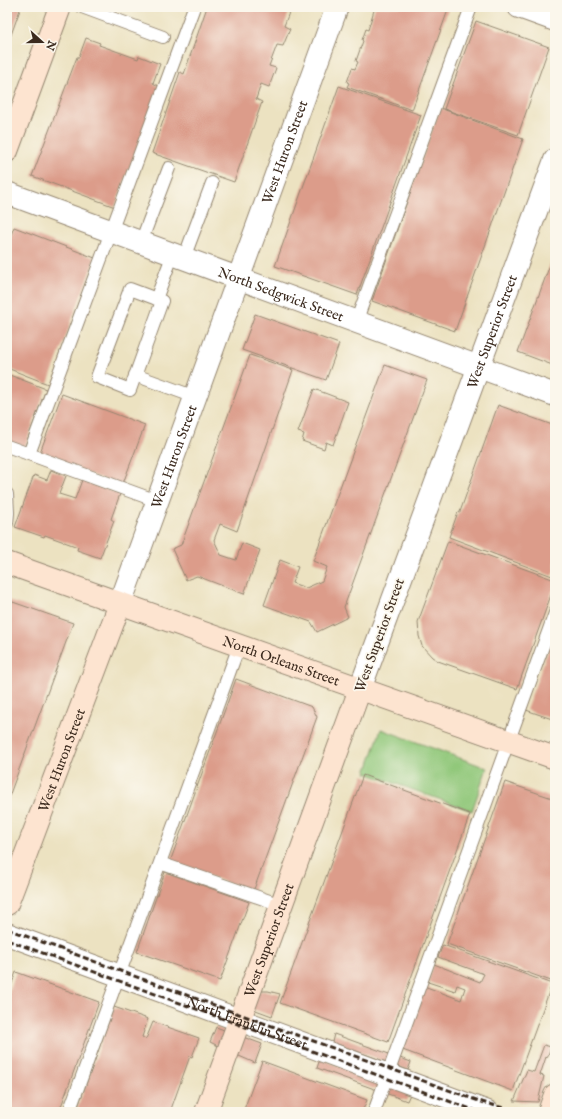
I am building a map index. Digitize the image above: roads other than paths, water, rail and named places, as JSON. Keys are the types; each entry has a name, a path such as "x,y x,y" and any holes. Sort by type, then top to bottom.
{"street":[{"path":"7,151 60,7"},
{"name":"West Huron Street","path":"7,904 120,604 337,7"},
{"path":"519,7 555,20"},
{"name":"West Superior Street","path":"206,1112 555,160"},
{"name":"North Sedgwick Street","path":"7,193 555,395"},
{"name":"North Orleans Street","path":"7,564 555,758"},
{"name":"North Franklin Street","path":"7,934 488,1112"},
{"path":"549,1112 555,1095"}],"lane":[{"path":"82,7 163,37"},
{"path":"29,454 194,7"},
{"path":"356,322 472,7"},
{"path":"141,242 169,168"},
{"path":"156,299 212,183"},
{"path":"130,289 156,299 162,301 130,390 97,378 130,289"},
{"path":"136,375 195,397"},
{"path":"7,446 157,501"},
{"path":"7,494 7,522"},
{"path":"374,1112 555,613"},
{"path":"69,1112 239,646"},
{"path":"160,863 281,905"}],"railway":[{"path":"7,929 479,1101 516,1110 536,1112 555,1111"},
{"path":"7,940 479,1112"}]}
